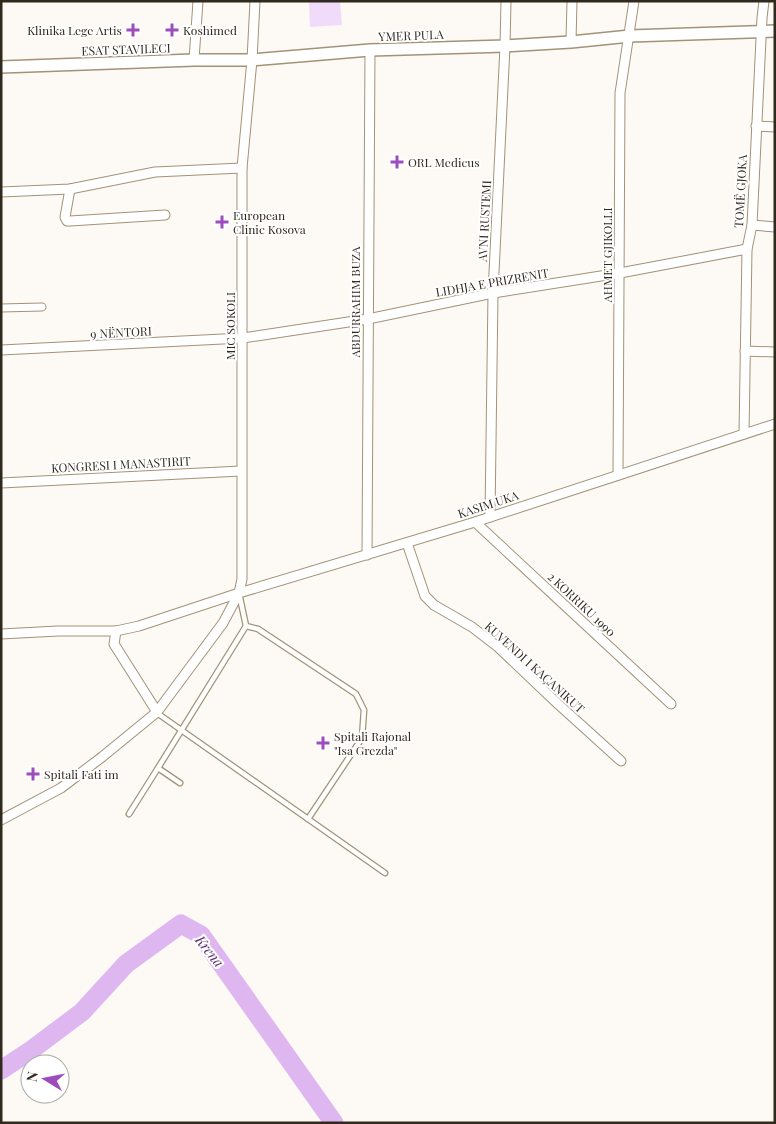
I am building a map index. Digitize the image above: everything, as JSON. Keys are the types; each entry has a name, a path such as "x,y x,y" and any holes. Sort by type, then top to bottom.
{"street":[{"path":"194,60 198,1"},
{"name":"MIC SOKOLI","path":"239,593 242,578 242,168 252,60 255,1"},
{"name":"AVNI RUSTEMI","path":"490,517 493,293 506,1"},
{"path":"571,42 572,1"},
{"name":"AHMET GJIKOLLI","path":"618,475 620,93 634,1"},
{"name":"TOMË GJOKA","path":"744,434 746,250 752,225 764,1"},
{"name":"YMER PULA","path":"252,60 370,50 505,46 630,36 775,31"},
{"name":"ABDURRAHIM BUZA","path":"366,555 370,50"},
{"name":"ESAT STAVILECI","path":"1,67 194,60 252,60"},
{"path":"756,126 775,127"},
{"path":"1,192 70,189 155,172 242,168"},
{"path":"70,189 67,221 165,215"},
{"path":"752,225 775,226"},
{"name":"LIDHJA E PRIZRENIT","path":"243,338 368,319 493,293 620,273 746,250"},
{"path":"1,308 42,307"},
{"name":"9 NËNTORI","path":"1,350 243,338"},
{"path":"745,351 775,352"},
{"name":"KASIM UKA","path":"1,634 58,631 116,631 139,626 239,593 476,522 775,424"},
{"name":"KONGRESI I MANASTIRIT","path":"1,483 241,471"},
{"name":"2 KORRIKU 1990","path":"476,522 671,704"},
{"name":"KUVENDI I KAÇANIKUT","path":"407,543 425,596 434,605 472,627 498,647 621,761"},
{"path":"1,820 61,788 157,712 223,623 239,593"},
{"path":"116,631 114,644 157,712"}],"lane":[{"path":"129,814 246,626 239,593"},
{"path":"246,626 258,629 356,694 364,710 362,738 308,819"},
{"path":"157,712 385,873"},
{"path":"158,768 180,783"}],"shaded area":[{"path":"309,1 340,1 342,25 310,27"}],"waterway":[{"name":"Krena","path":"1,1070 82,1012 126,964 181,924 201,935 334,1123"}],"place":[{"name":"Klinika Lege Artis","path":"133,30"},
{"name":"Koshimed","path":"172,30"},
{"name":"ORL Medicus","path":"397,162"},
{"name":"European Clinic Kosova","path":"222,222"},
{"name":"Spitali Rajonal \"Isa Grezda\"","path":"323,743"},
{"name":"Spitali Fati im","path":"33,774"}]}
